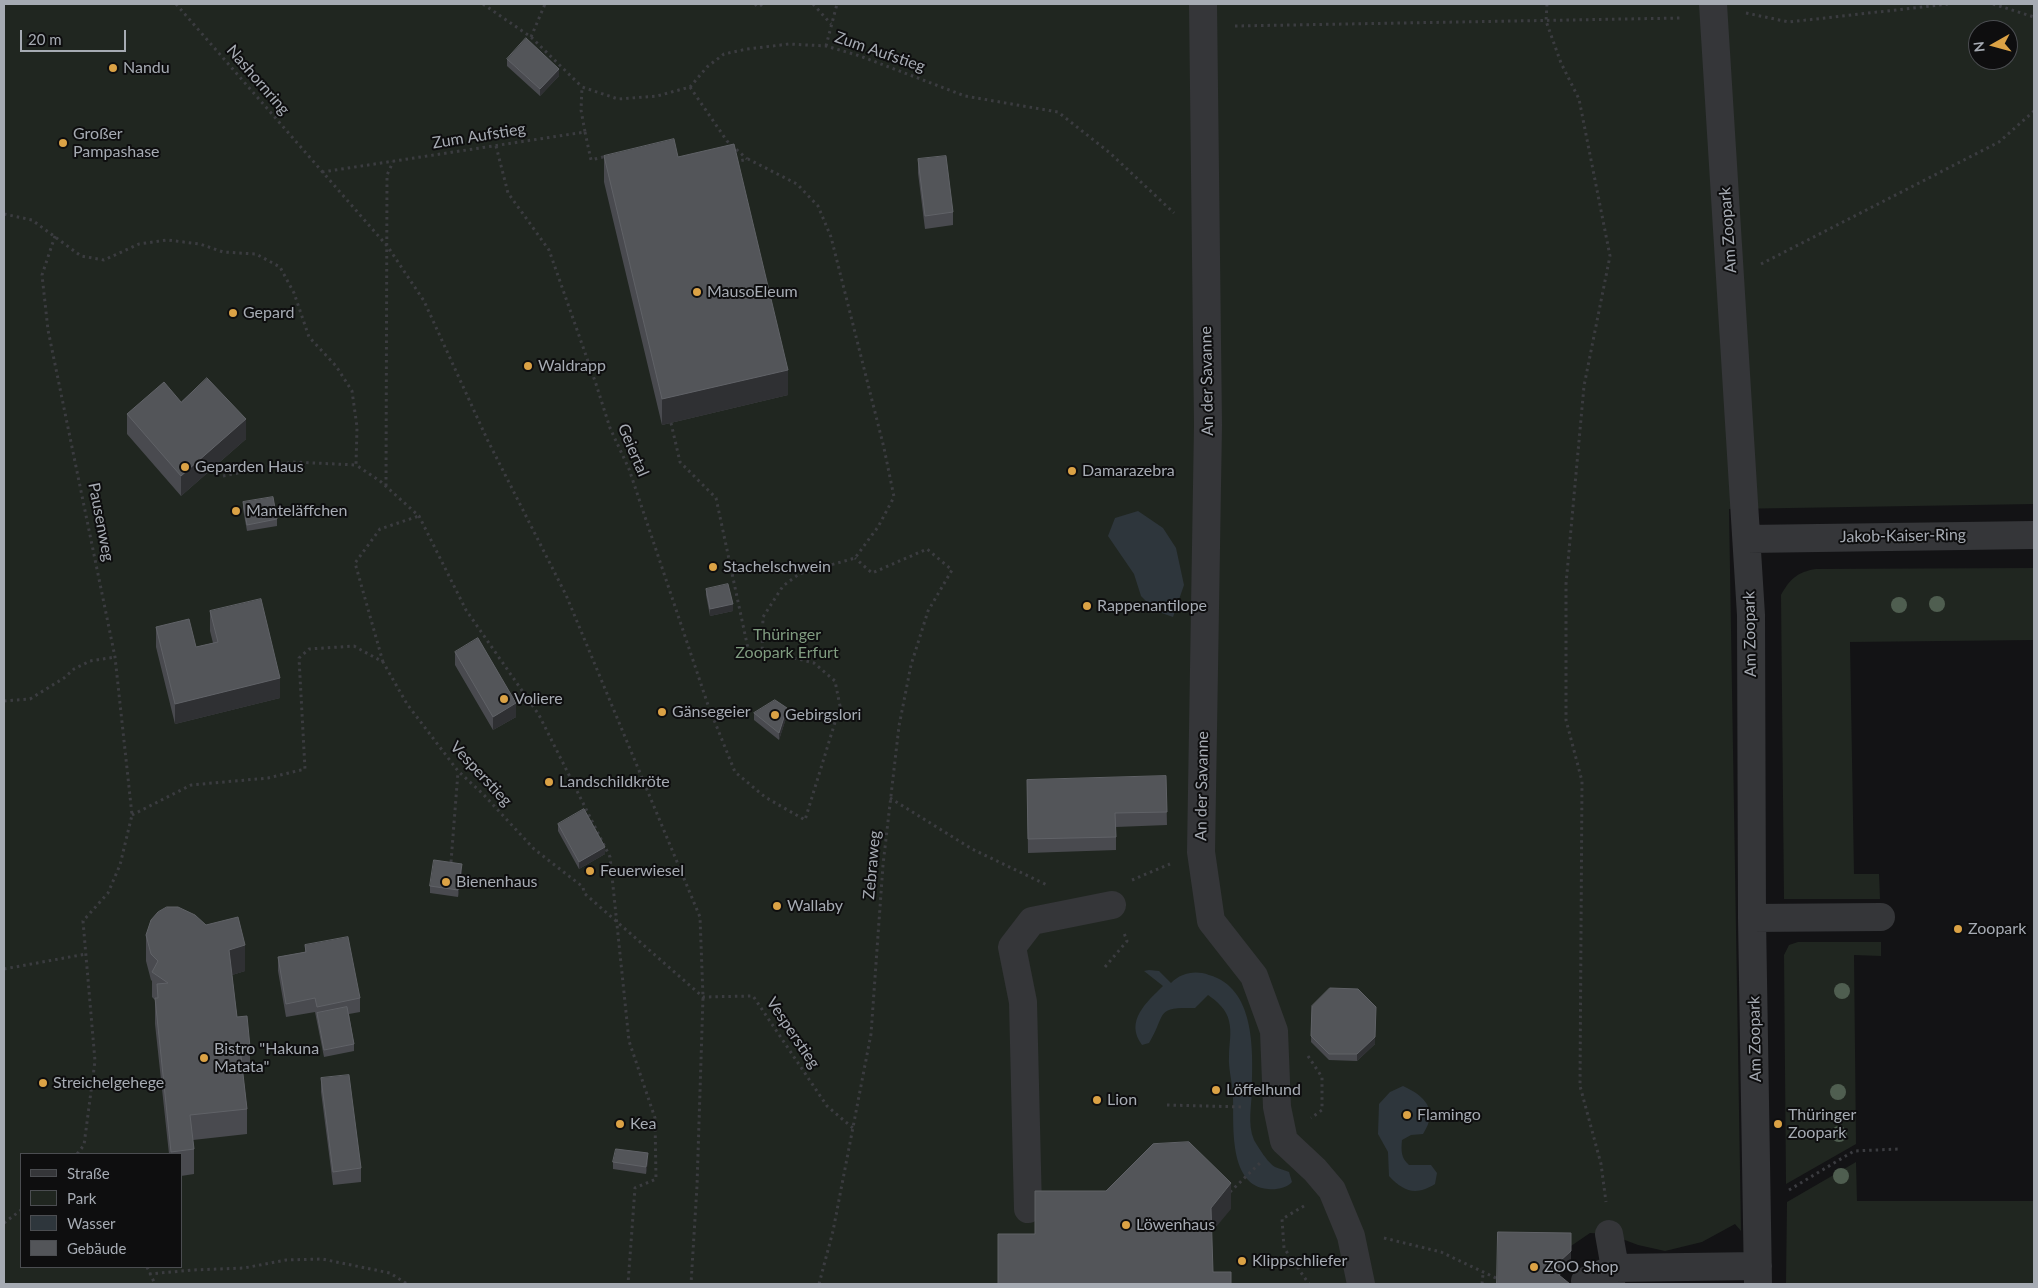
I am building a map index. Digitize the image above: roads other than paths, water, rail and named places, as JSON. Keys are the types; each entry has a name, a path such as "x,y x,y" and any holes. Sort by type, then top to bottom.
{"street":[{"name":"Am Zoopark","path":"1609,1234 1603,1278 1758,1275 1752,918 1751,615 1759,538 1714,7"},
{"name":"An der Savanne","path":"1203,15 1208,425 1201,852 1211,921 1254,976 1274,1031 1277,1107 1284,1141 1315,1170 1332,1190 1351,1236 1361,1284"},
{"name":"Jakob-Kaiser-Ring","path":"1759,538 2034,535"},
{"path":"1028,1209 1023,1002 1012,946 1032,921 1118,894"},
{"path":"1752,918 1881,917"}],"water":[{"path":"1138,511 1163,528 1176,548 1184,585 1173,617 1156,611 1141,596 1134,574 1108,536 1115,518"},
{"path":"1144,971 1159,971 1171,983 1184,975 1204,973 1224,982 1235,993 1243,1006 1251,1038 1252,1094 1250,1121 1252,1134 1258,1147 1269,1162 1275,1167 1289,1172 1292,1182 1287,1186 1268,1189 1255,1185 1246,1177 1240,1166 1234,1137 1233,1093 1229,1061 1230,1025 1226,1013 1218,1003 1208,995 1195,1008 1167,1011 1163,1014 1149,1043 1142,1045 1135,1028 1137,1020 1145,1005 1163,986"},
{"path":"1403,1086 1418,1094 1430,1111 1428,1125 1423,1134 1411,1135 1402,1140 1402,1154 1404,1160 1409,1165 1431,1165 1437,1173 1435,1184 1416,1191 1405,1189 1389,1176 1388,1152 1378,1134 1379,1104 1390,1092"}],"place":[{"name":"Nandu","path":"113,68"},
{"name":"Großer Pampashase","path":"63,143"},
{"name":"MausoEleum","path":"697,292"},
{"name":"Gepard","path":"233,313"},
{"name":"Waldrapp","path":"528,366"},
{"name":"Geparden Haus","path":"185,467"},
{"name":"Damarazebra","path":"1072,471"},
{"name":"Manteläffchen","path":"236,511"},
{"name":"Stachelschwein","path":"713,567"},
{"name":"Rappenantilope","path":"1087,606"},
{"name":"Voliere","path":"504,699"},
{"name":"Gänsegeier","path":"662,712"},
{"name":"Gebirgslori","path":"775,715"},
{"name":"Landschildkröte","path":"549,782"},
{"name":"Feuerwiesel","path":"590,871"},
{"name":"Bienenhaus","path":"446,882"},
{"name":"Wallaby","path":"777,906"},
{"name":"Zoopark","path":"1958,929"},
{"name":"Bistro \"Hakuna Matata\"","path":"204,1058"},
{"name":"Streichelgehege","path":"43,1083"},
{"name":"Löffelhund","path":"1216,1090"},
{"name":"Lion","path":"1097,1100"},
{"name":"Flamingo","path":"1407,1115"},
{"name":"Kea","path":"620,1124"},
{"name":"Thüringer Zoopark","path":"1778,1124"},
{"name":"Löwenhaus","path":"1126,1225"},
{"name":"Klippschliefer","path":"1242,1261"},
{"name":"ZOO Shop","path":"1534,1267"}],"park label":[{"name":"Thüringer Zoopark Erfurt","path":"787,644"}]}
